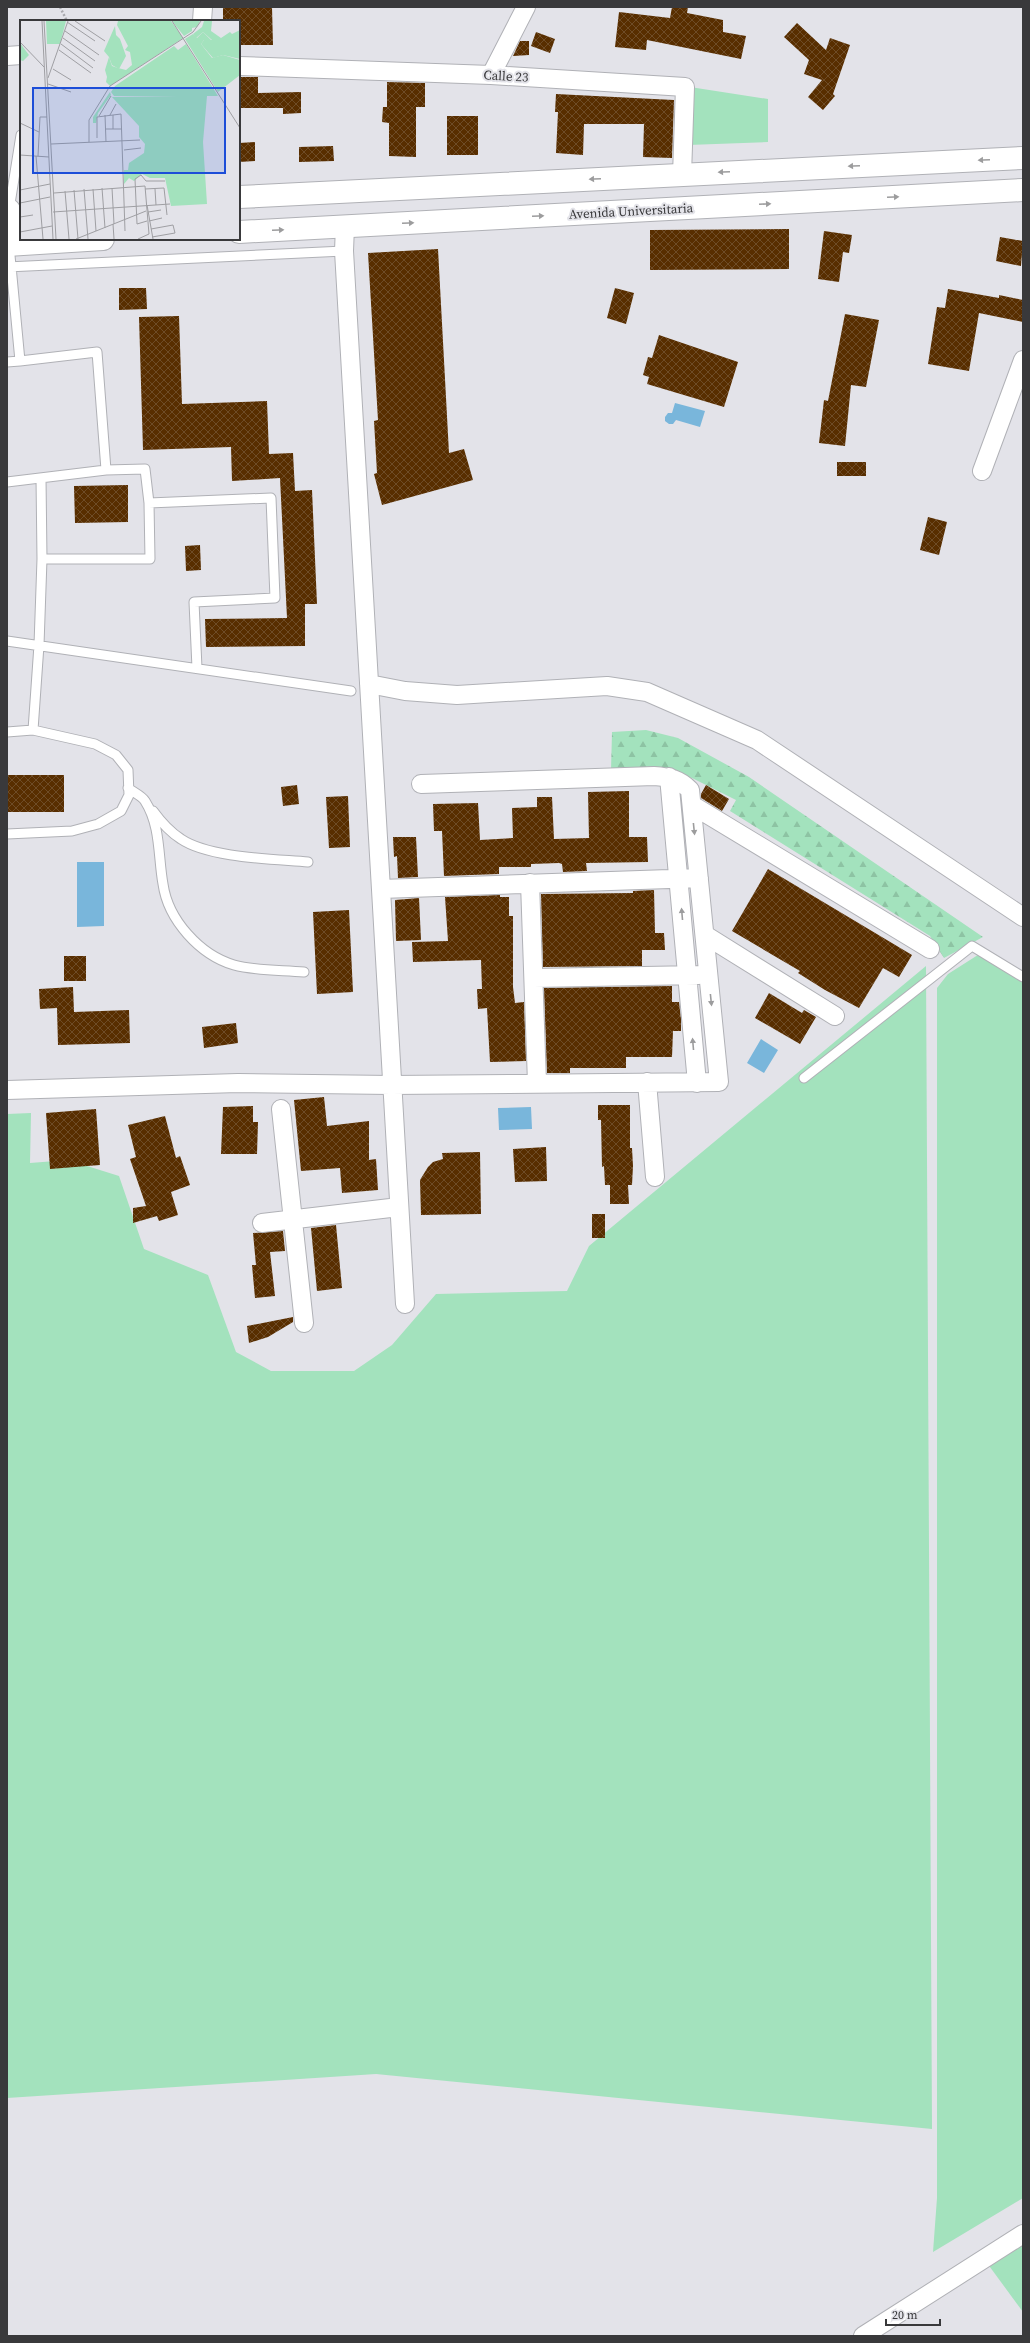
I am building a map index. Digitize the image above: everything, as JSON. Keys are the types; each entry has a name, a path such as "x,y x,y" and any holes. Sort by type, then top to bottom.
{"main road":[{"path":"240,197 1023,158"},
{"name":"Avenida Universitaria","path":"240,232 1023,190"},
{"path":"12,210 8,245 88,240"}],"street":[{"path":"202,20 203,7"},
{"path":"491,75 526,7"},
{"path":"7,56 20,55"},
{"name":"Calle 23","path":"240,66 491,75 685,87 682,174"},
{"path":"345,226 344,251 391,1085 405,1304"},
{"path":"982,471 1023,360"},
{"path":"369,689 457,695 608,686 647,692 757,740 1023,917"},
{"path":"669,777 697,1083"},
{"path":"7,1090 238,1083 391,1085 719,1082 692,805 690,790 683,782 669,777 421,784"},
{"path":"692,805 930,949"},
{"path":"381,889 699,878"},
{"path":"530,883 537,1083"},
{"path":"705,935 835,1016"},
{"path":"534,978 708,975"},
{"path":"647,1082 655,1177"},
{"path":"281,1109 304,1323"},
{"path":"262,1223 399,1207"},
{"path":"863,2336 1023,2234"}],"lane":[{"path":"12,210 20,148"},
{"path":"8,245 20,360"},
{"path":"7,267 344,251"},
{"path":"7,362 97,352 106,470"},
{"path":"7,482 106,470 145,469 149,503 150,559 42,559"},
{"path":"33,730 39,645 42,559 41,478"},
{"path":"149,503 271,498 275,598 194,602 197,668"},
{"path":"7,641 351,691"},
{"path":"7,732 33,730 95,744 116,755 128,770 129,794 121,811 98,824 72,831 7,834"},
{"path":"128,788 145,800 162,824 182,840 205,849 308,862"},
{"path":"145,800 154,822 160,847 163,886 175,918 192,939 212,955 235,965 304,972"},
{"path":"804,1078 972,946 1023,977"}],"path":[{"path":"60,7 66,20"}],"green space":[{"path":"690,87 768,99 768,142 688,145"},
{"path":"646,730 678,738 749,777 983,937 944,958 930,936 730,811 736,800 692,778 669,772 611,771 612,732"},
{"path":"981,953 1023,983 1023,2198 933,2252 937,2198 937,988 948,974"},
{"path":"926,966 932,2129 376,2074 7,2098 7,1114 31,1113 30,1163 68,1160 119,1176 144,1249 208,1275 236,1352 271,1371 354,1371 392,1345 436,1294 567,1291 589,1246"},
{"path":"1023,2240 1023,2312 987,2263"}],"water":[{"path":"675,403 705,411 700,427 676,420 673,424 669,424 665,421 665,417 668,413 672,413"},
{"path":"77,862 104,862 104,926 77,927"},
{"path":"761,1039 778,1050 764,1073 747,1063"},
{"path":"531,1107 532,1129 499,1130 498,1108"}],"building":[{"path":"223,7 272,7 273,45 240,45 240,20 223,20"},
{"path":"672,7 688,7 687,13 723,20 723,32 746,36 741,59 647,40 646,50 615,47 619,12 670,18"},
{"path":"797,23 826,50 830,38 850,45 833,94 835,96 823,110 808,97 822,80 804,74 809,60 784,37"},
{"path":"536,32 555,39 550,53 531,46"},
{"path":"520,41 529,41 529,55 513,56"},
{"path":"240,77 258,77 258,93 301,92 301,113 283,114 283,108 240,108"},
{"path":"387,82 425,83 425,107 416,107 416,157 389,156 389,123 382,122 383,107 387,107"},
{"path":"556,94 674,100 672,158 643,157 644,124 584,124 583,155 556,153 558,112 555,112"},
{"path":"447,116 478,116 478,155 447,155"},
{"path":"255,142 255,161 240,162 240,143"},
{"path":"333,146 334,161 299,162 299,147"},
{"path":"789,229 789,269 650,270 650,230"},
{"path":"824,231 852,235 849,253 843,252 839,282 818,279"},
{"path":"1000,237 1023,241 1021,266 996,261"},
{"path":"438,249 449,453 464,449 473,480 382,505 374,474 377,473 374,421 378,420 368,253"},
{"path":"119,288 146,288 147,309 119,310"},
{"path":"615,288 634,293 626,324 607,318"},
{"path":"948,289 999,298 999,295 1023,300 1023,322 979,313 969,371 928,364 937,307 945,308"},
{"path":"845,314 879,320 866,387 851,385 845,446 819,443 824,400 828,401"},
{"path":"179,316 182,404 267,401 269,454 293,453 295,491 312,490 317,604 305,604 305,646 206,647 205,619 287,618 280,478 232,481 231,447 143,450 139,317"},
{"path":"659,335 738,362 724,407 647,384 649,377 643,375 648,357 652,358"},
{"path":"837,462 866,462 866,476 837,476"},
{"path":"128,485 128,522 75,523 74,486"},
{"path":"928,517 947,522 939,555 920,550"},
{"path":"200,545 201,570 186,571 185,546"},
{"path":"7,775 64,775 64,812 7,812"},
{"path":"297,785 299,804 283,806 281,787"},
{"path":"706,785 729,799 722,811 701,798 701,794"},
{"path":"629,791 629,837 647,837 648,862 586,863 587,871 563,872 562,864 559,863 531,864 531,867 499,867 499,874 444,876 442,831 434,831 433,804 478,803 480,840 513,838 512,808 537,807 537,797 552,797 554,839 589,838 588,792"},
{"path":"348,796 350,847 329,848 326,797"},
{"path":"393,837 416,837 418,877 398,878 397,856 394,857"},
{"path":"768,869 912,955 899,977 883,968 859,1008 825,990 798,973 800,971 732,931"},
{"path":"654,890 655,933 664,933 665,950 642,950 642,966 543,967 541,894 633,893 633,891"},
{"path":"500,895 500,897 509,897 509,916 513,916 513,987 515,1003 524,1002 526,1061 490,1062 487,1008 478,1009 477,989 482,989 481,960 413,962 412,942 448,941 445,897"},
{"path":"419,898 421,940 396,941 395,900"},
{"path":"349,910 353,992 317,994 313,912"},
{"path":"64,956 86,956 86,981 64,981"},
{"path":"672,986 672,1002 679,1002 681,1031 673,1031 672,1057 626,1057 626,1068 570,1068 570,1073 547,1073 544,988"},
{"path":"73,987 74,1012 129,1010 130,1043 58,1045 57,1008 40,1009 39,989"},
{"path":"769,993 802,1013 804,1010 816,1017 800,1044 755,1018"},
{"path":"236,1023 238,1043 204,1048 202,1027"},
{"path":"324,1097 327,1126 369,1121 369,1160 376,1159 378,1190 342,1193 340,1168 301,1171 294,1100"},
{"path":"598,1105 630,1105 630,1148 632,1148 633,1166 632,1185 628,1185 629,1204 610,1204 610,1185 605,1185 604,1166 602,1167 601,1120 598,1120"},
{"path":"253,1106 253,1122 258,1122 257,1154 221,1154 223,1107"},
{"path":"96,1109 100,1165 50,1169 46,1113"},
{"path":"165,1116 176,1158 180,1156 190,1185 171,1192 178,1215 159,1221 157,1216 133,1223 133,1208 146,1206 130,1159 136,1157 128,1125"},
{"path":"546,1147 547,1181 515,1182 513,1149"},
{"path":"480,1152 481,1214 421,1215 420,1180 428,1167 433,1162 443,1159 442,1153"},
{"path":"592,1214 605,1214 605,1238 592,1238"},
{"path":"336,1225 342,1288 317,1291 311,1228"},
{"path":"283,1231 285,1251 270,1252 275,1296 255,1298 252,1265 256,1265 253,1233"},
{"path":"293,1317 293,1322 268,1337 249,1343 247,1326"}]}
